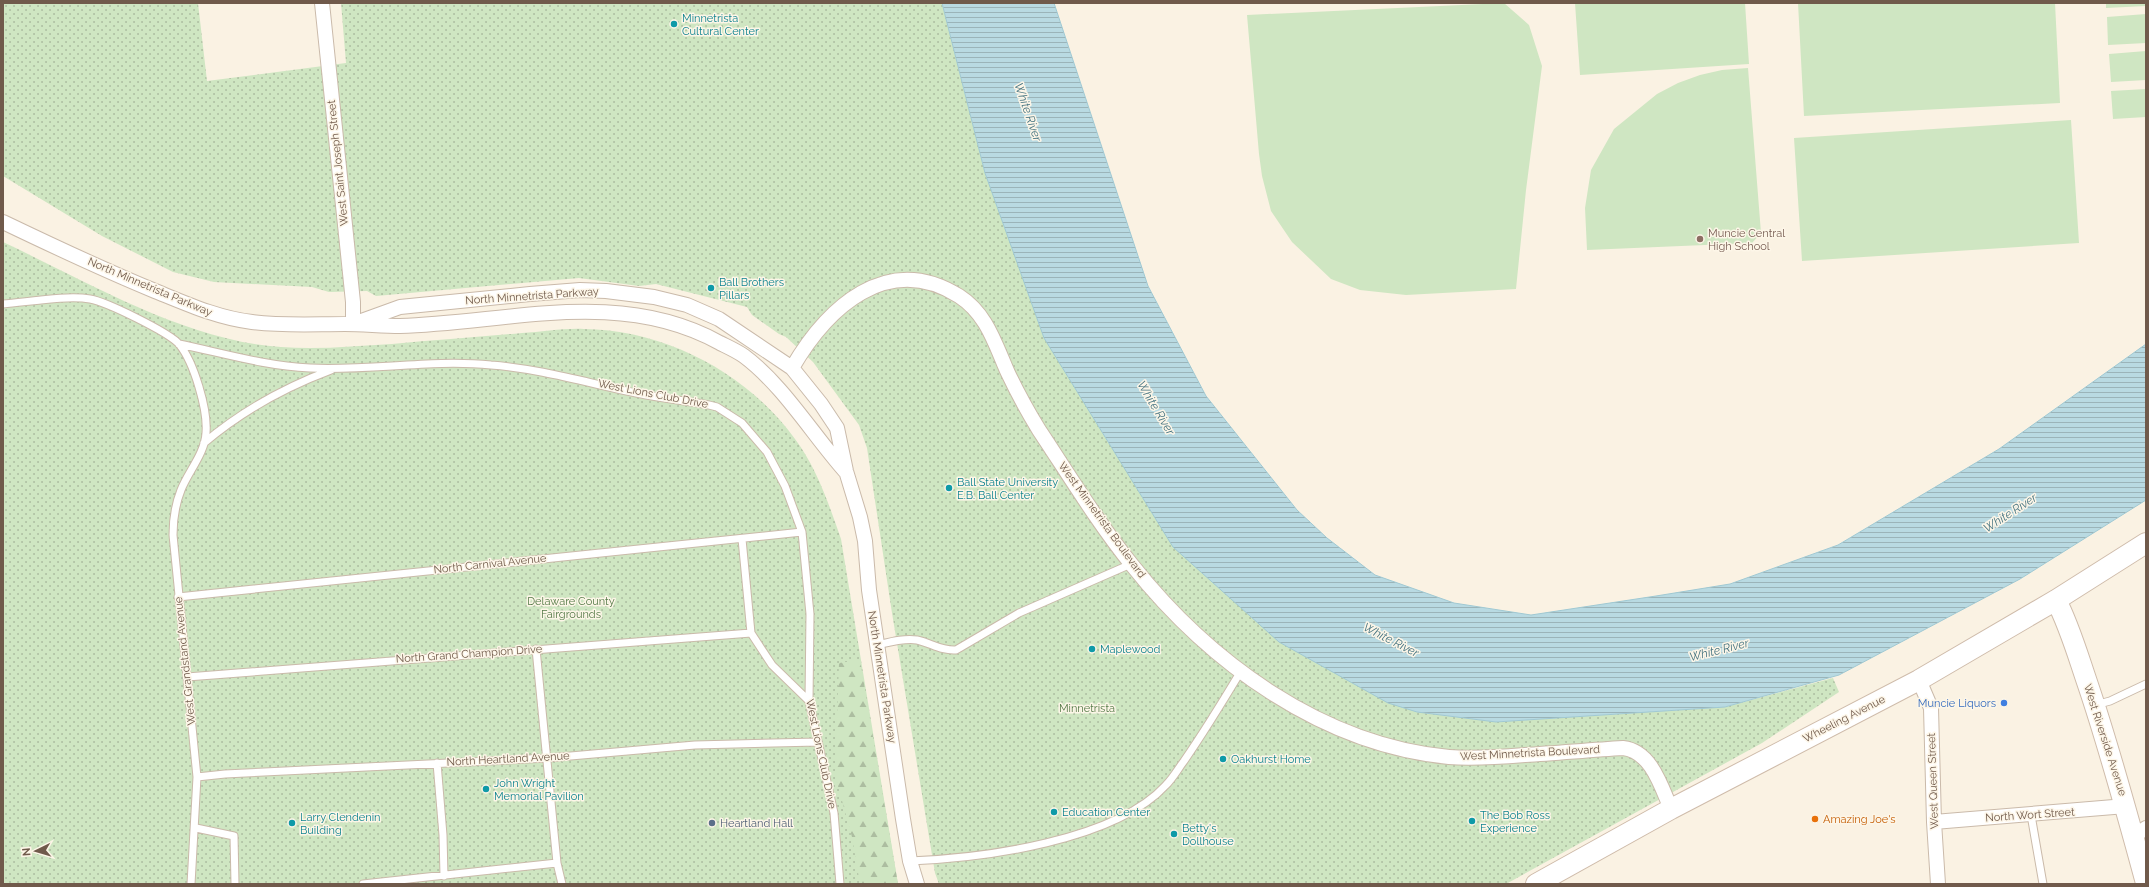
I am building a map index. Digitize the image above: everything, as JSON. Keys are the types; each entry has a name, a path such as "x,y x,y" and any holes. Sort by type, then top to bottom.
{"main road":[{"name":"Wheeling Avenue","path":"1536,884 1670,809 1919,680 2056,600 2146,543"},
{"name":"West Riverside Avenue","path":"2056,600 2065,617 2095,706 2126,806 2140,832 2146,883"}],"street":[{"name":"West Saint Joseph Street","path":"322,3 353,302 353,324"},
{"name":"North Minnetrista Parkway","path":"3,222 128,280 226,318 280,325 353,324 400,326 532,314 588,311 614,312 671,321 710,337 744,356 768,378 797,411 821,444 846,471"},
{"name":"West Minnetrista Boulevard","path":"792,368 820,327 835,311 870,287 895,281 921,282 943,288 959,296 971,305 984,320 1035,424 1131,564 1159,596 1199,637 1241,671 1271,692 1334,727 1385,746 1423,754 1479,758 1623,748 1633,749 1644,758 1653,771 1670,809"},
{"name":"North Minnetrista Parkway","path":"353,324 400,307 544,292 580,290 606,291 654,297 687,305 719,319 792,368 821,404 837,428 846,471 860,517 865,540 877,645 910,861 917,884"},
{"name":"West Queen Street","path":"1919,680 1931,708 1934,822 1938,884"},
{"name":"North Wort Street","path":"1934,822 2126,806"}],"lane":[{"name":"West Lions Club Drive","path":"3,304 71,298 90,299 110,305 152,326 179,344 288,367 334,369 454,363 491,364 556,374 645,395 717,407 742,423 767,452 785,486 802,532 810,614 809,701 834,813 840,884"},
{"name":"West Lions Club Drive","path":"179,344 195,375 201,393 206,425 204,444"},
{"path":"204,444 218,431 270,396 291,385 334,369"},
{"name":"West Grandstand Avenue","path":"191,884 196,828 197,777 178,596 173,535 173,515 181,490 204,444"},
{"name":"North Carnival Avenue","path":"178,596 802,532"},
{"path":"742,538 751,633 772,665 809,701"},
{"path":"877,645 910,640 930,644 945,651 956,650 1019,613 1131,564"},
{"name":"North Grand Champion Drive","path":"187,677 751,633"},
{"path":"536,649 548,758 557,863 562,884"},
{"path":"910,861 1031,848 1095,828 1149,802 1167,784 1192,749 1241,671"},
{"path":"2095,706 2110,701 2146,684"},
{"name":"North Heartland Avenue","path":"197,777 225,774 548,758 695,745 818,742"},
{"path":"437,763 442,819 444,876"},
{"path":"2031,815 2043,884"},
{"path":"196,828 234,836 234,884"},
{"path":"363,884 557,863"}],"green space":[{"name":"Minnetrista","path":"3,3 198,3 207,81 346,63 341,3 942,3 985,173 1417,712 1496,722 1725,707 1833,678 1839,692 1762,743 1506,884 939,884 935,873 892,613 867,448 859,425 813,362 786,337 779,334 752,315 747,307 656,284 639,286 579,278 376,296 367,291 329,292 312,287 214,282 173,272 102,236 3,176"},
{"path":"1504,3 1529,25 1542,66 1526,190 1516,289 1406,295 1360,290 1331,279 1292,242 1271,211 1262,176 1259,154 1247,15"},
{"path":"1575,3 1745,3 1749,64 1580,75"},
{"path":"1798,3 2055,3 2060,103 1804,116"},
{"path":"2106,3 2146,3 2146,6 2106,8"},
{"path":"2146,14 2146,43 2108,45 2107,17"},
{"path":"2146,51 2146,80 2111,82 2109,54"},
{"path":"1748,68 1761,233 1752,243 1587,250 1585,208 1591,170 1614,129 1657,94 1678,83 1700,75 1722,70"},
{"path":"2146,89 2146,117 2113,119 2111,91"},
{"path":"2071,120 2079,243 1802,261 1794,138"},
{"name":"Delaware County Fairgrounds","path":"3,242 103,291 174,322 209,334 245,342 281,347 309,348 392,344 576,329 615,331 645,337 674,347 729,375 776,415 803,450 822,487 841,539 898,884 3,884"},
{"path":"860,660 898,884 860,884 852,837 835,775 839,663"}],"water":[{"name":"White River","path":"942,3 1054,3 1148,286 1206,396 1297,510 1327,538 1375,575 1454,603 1531,615 1730,584 1838,545 1999,449 2146,344 2146,500 2020,579 1839,675 1725,707 1496,722 1417,712 1388,703 1279,642 1173,547 1044,338 985,173"}],"place":[{"name":"Minnetrista Cultural Center","path":"674,24"},
{"name":"Muncie Central High School","path":"1700,239"},
{"name":"Ball Brothers Pillars","path":"711,288"},
{"name":"Ball State University E.B. Ball Center","path":"949,488"},
{"name":"Maplewood","path":"1092,649"},
{"name":"Muncie Liquors","path":"2004,703"},
{"name":"Oakhurst Home","path":"1223,759"},
{"name":"John Wright Memorial Pavilion","path":"486,789"},
{"name":"Education Center","path":"1054,812"},
{"name":"Amazing Joe's","path":"1815,819"},
{"name":"The Bob Ross Experience","path":"1472,821"},
{"name":"Larry Clendenin Building","path":"292,823"},
{"name":"Heartland Hall","path":"712,823"},
{"name":"Betty's Dollhouse","path":"1174,834"}]}
